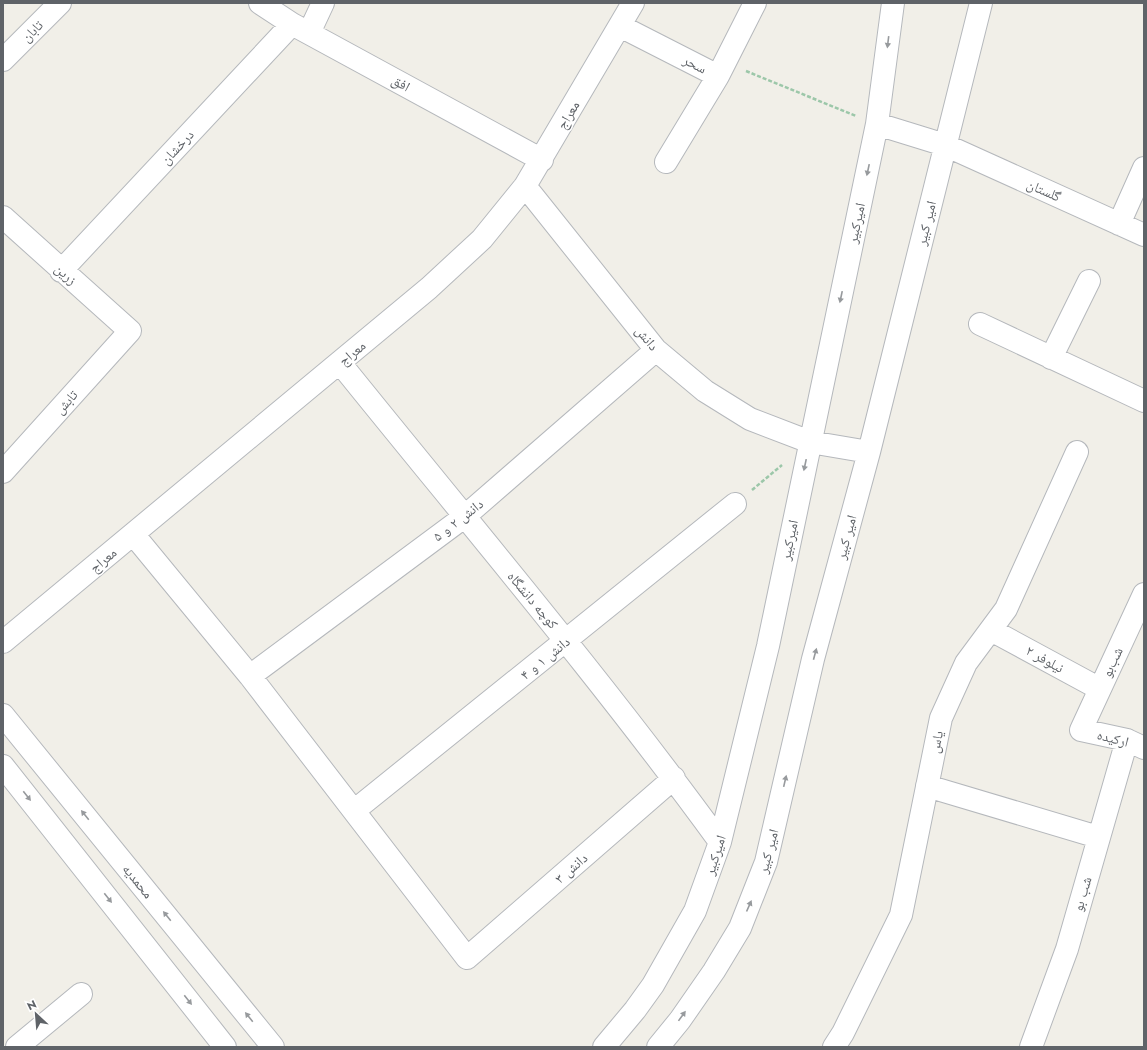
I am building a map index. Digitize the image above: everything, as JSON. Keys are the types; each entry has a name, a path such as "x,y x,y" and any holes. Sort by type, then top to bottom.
{"street":[{"name":"تابان","path":"3,60 60,3"},
{"name":"افق","path":"260,3 301,28 542,160"},
{"name":"درخشان","path":"61,270 301,28 323,3"},
{"name":"معراج","path":"3,642 340,363 429,288 482,239 526,186 633,3"},
{"name":"سحر","path":"620,26 721,69 755,3"},
{"name":"امیرکبیر","path":"604,1047 635,1010 653,985 696,911 720,842 768,646 877,124 893,3"},
{"name":"امیر کبیر","path":"658,1047 680,1020 714,971 740,928 766,862 813,659 869,452 981,3"},
{"path":"666,162 721,69"},
{"name":"گلستان","path":"877,124 945,144 1144,234"},
{"path":"1119,224 1144,168"},
{"name":"دانش","path":"526,186 656,350 705,391 750,418 810,442 869,452"},
{"name":"زرین","path":"3,217 130,331"},
{"path":"1051,358 1089,280"},
{"path":"980,324 1144,401"},
{"name":"تابش","path":"3,472 130,331"},
{"name":"دانش ۲ و ۵","path":"250,676 464,517 656,350"},
{"name":"کوچه دانشگاه","path":"340,363 464,517 567,641 674,778 720,842"},
{"name":"یاس","path":"834,1047 843,1033 901,916 941,718 966,663 1006,609 1077,452"},
{"name":"دانش ۱ و ۴","path":"355,810 567,641 735,504"},
{"path":"133,534 250,676 355,810"},
{"name":"شب‌بو","path":"1081,730 1144,594"},
{"name":"نیلوفر ۲","path":"991,630 1100,689"},
{"name":"محمدیه","path":"3,715 273,1047"},
{"name":"ارکیده","path":"1081,730 1136,744"},
{"name":"شب بو","path":"1031,1047 1067,949 1098,837 1136,744"},
{"path":"3,766 225,1047"},
{"name":"دانش ۳","path":"355,810 467,958 674,778"},
{"path":"927,786 1098,837"},
{"path":"17,1047 82,994"}],"path":[{"path":"721,69 877,124"},
{"path":"735,504 810,442"}]}
